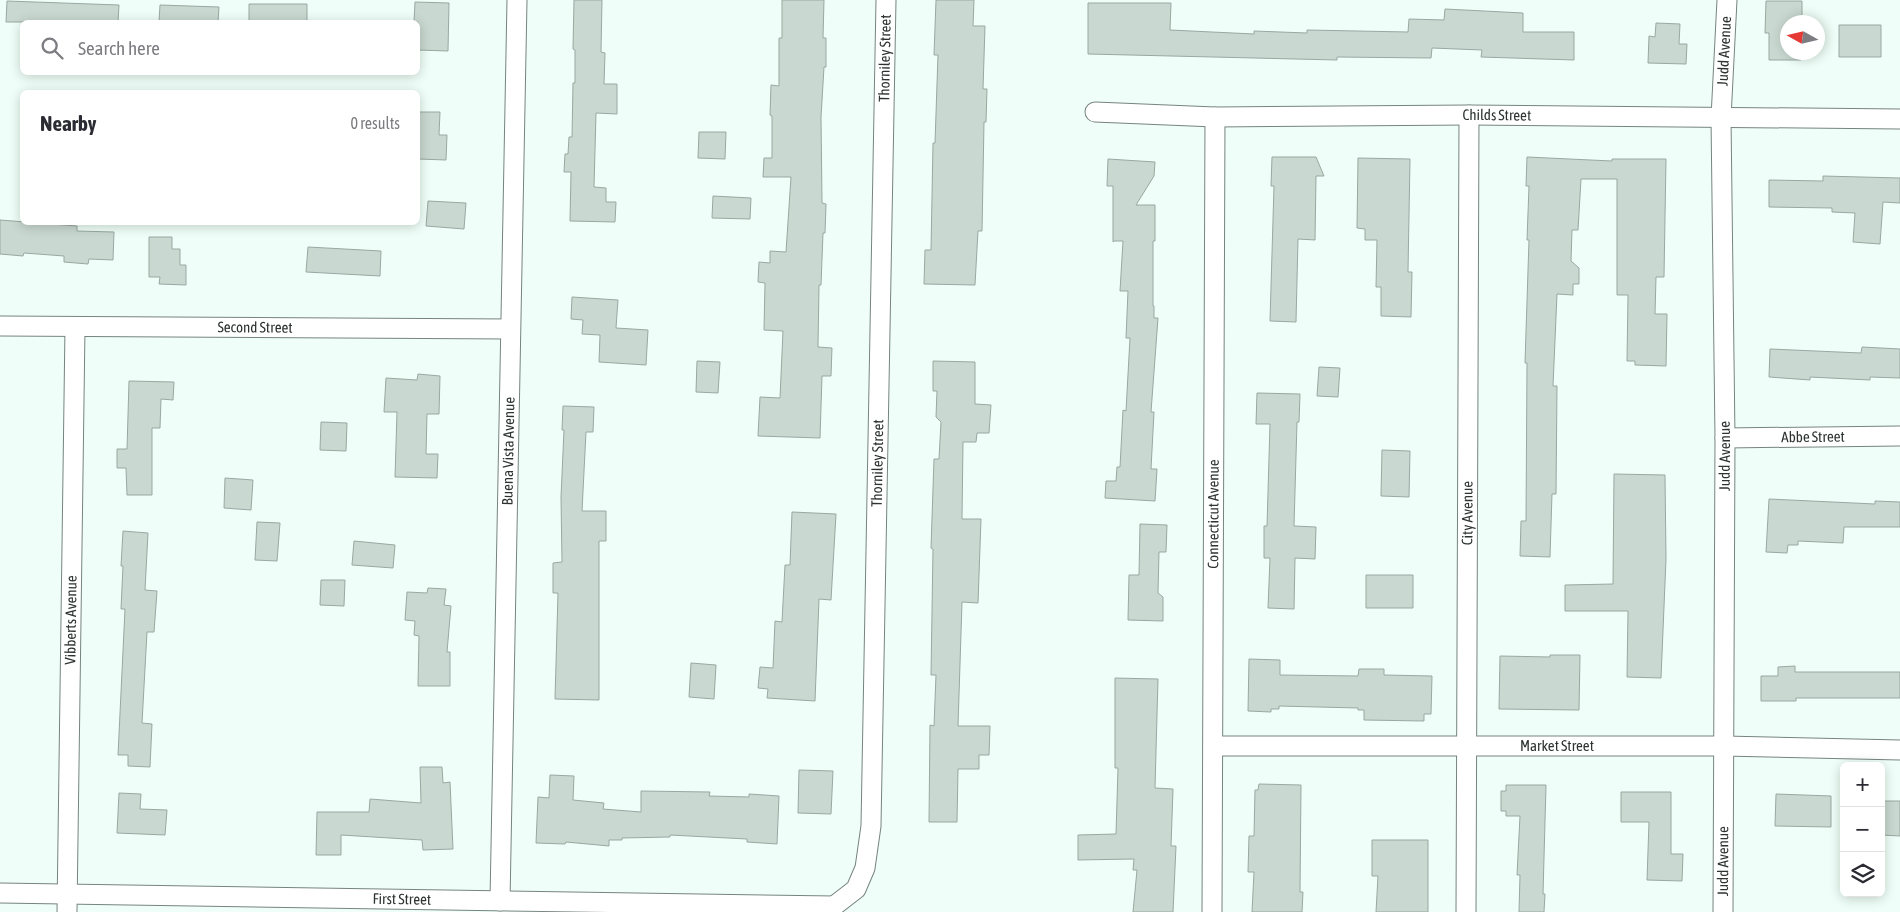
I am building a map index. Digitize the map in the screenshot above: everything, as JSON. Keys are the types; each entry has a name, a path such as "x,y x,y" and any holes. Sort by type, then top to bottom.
{"street":[{"name":"Buena Vista Avenue","path":"500,901 517,0"},
{"name":"Thorniley Street","path":"834,909 856,889 865,868 871,826 886,0"},
{"name":"Judd Avenue","path":"1723,912 1725,438 1721,118 1727,0"},
{"name":"Childs Street","path":"1096,112 1215,117 1469,115 1900,119"},
{"name":"City Avenue","path":"1466,912 1469,115"},
{"name":"Connecticut Avenue","path":"1212,912 1215,117"},
{"name":"Second Street","path":"0,326 510,329"},
{"name":"Vibberts Avenue","path":"67,912 75,327"},
{"name":"Abbe Street","path":"1725,438 1900,436"},
{"name":"Market Street","path":"1213,746 1724,746 1900,750"},
{"name":"First Street","path":"0,892 67,892 461,906 500,901 834,909"}],"building":[{"path":"574,0 602,0 601,52 605,53 604,84 617,84 617,114 596,113 594,187 606,188 606,202 616,202 615,222 570,221 571,172 564,172 565,154 568,154 569,137 572,137 573,83 575,83 575,50 573,49"},
{"path":"782,0 824,0 823,38 826,38 826,67 824,67 821,117 822,203 826,204 821,285 819,285 818,347 832,348 831,376 822,376 820,438 758,436 760,397 780,398 783,331 764,330 765,283 758,282 759,262 770,263 770,251 786,252 791,177 763,177 764,158 772,158 771,85 779,86 779,38 782,38"},
{"path":"936,0 974,0 973,26 985,26 983,89 987,89 986,122 984,122 982,231 978,231 975,285 924,284 925,250 931,250 933,143 935,143 938,55 934,55"},
{"path":"7,1 119,5 118,20 20,20 20,22 6,22"},
{"path":"1766,1 1802,1 1802,15 1780,15 1780,60 1769,60 1769,33 1765,33"},
{"path":"415,2 449,3 448,51 420,50 420,20 414,20"},
{"path":"1088,3 1171,3 1170,30 1254,34 1254,31 1307,33 1307,30 1408,32 1409,19 1444,20 1445,9 1523,13 1523,32 1574,32 1574,60 1481,57 1482,50 1432,48 1431,58 1337,57 1337,60 1088,54"},
{"path":"249,4 307,4 307,20 249,20"},
{"path":"160,5 219,7 218,20 159,20"},
{"path":"1656,23 1680,24 1679,44 1687,44 1686,64 1648,63 1649,36 1655,37"},
{"path":"1839,25 1881,25 1881,57 1839,57"},
{"path":"420,112 440,112 439,135 447,135 446,160 420,159"},
{"path":"699,132 726,132 725,159 698,158"},
{"path":"1272,157 1316,157 1324,176 1316,176 1315,240 1298,239 1296,322 1270,321 1274,186 1271,186"},
{"path":"1527,157 1612,161 1612,159 1666,159 1664,277 1656,277 1655,314 1667,314 1666,366 1635,365 1635,361 1627,361 1628,295 1617,295 1617,179 1581,179 1578,230 1572,230 1571,261 1579,268 1579,284 1573,284 1573,295 1557,294 1553,386 1557,386 1556,494 1552,494 1550,557 1520,556 1521,521 1526,521 1527,363 1525,363 1529,240 1527,240 1529,186 1526,186"},
{"path":"1358,158 1410,159 1408,272 1412,272 1411,317 1381,316 1381,287 1376,287 1377,240 1365,240 1365,229 1357,228"},
{"path":"1108,159 1155,162 1154,176 1136,205 1155,205 1153,306 1154,318 1158,318 1151,412 1154,412 1151,469 1157,469 1155,501 1105,498 1106,481 1116,481 1117,467 1120,467 1123,410 1126,411 1130,338 1126,338 1128,291 1120,291 1123,241 1113,242 1113,186 1107,186"},
{"path":"1823,176 1900,178 1900,203 1883,202 1880,244 1853,242 1855,213 1832,212 1832,208 1769,207 1769,180 1823,181"},
{"path":"713,196 751,198 750,219 712,218"},
{"path":"428,201 466,203 464,229 426,226"},
{"path":"0,220 20,222 20,225 77,226 77,231 114,232 113,260 89,259 88,264 64,262 64,256 24,253 23,256 0,254"},
{"path":"149,237 172,237 172,249 180,249 180,265 186,265 186,285 159,284 160,277 149,277"},
{"path":"308,247 381,251 380,276 306,272"},
{"path":"572,297 618,300 616,328 648,330 646,365 599,362 600,335 582,334 583,320 571,319"},
{"path":"1862,347 1900,349 1900,378 1870,377 1870,380 1810,377 1810,380 1769,377 1770,349 1861,353"},
{"path":"697,361 720,362 718,393 696,392"},
{"path":"933,361 975,362 975,404 991,405 989,433 977,433 976,442 963,442 962,519 981,519 978,603 962,602 958,726 990,726 989,755 979,755 979,769 958,769 957,822 929,822 930,725 934,726 936,675 931,675 933,549 931,548 934,459 939,459 941,422 936,417 937,391 933,391"},
{"path":"1319,367 1340,368 1338,397 1317,396"},
{"path":"418,374 440,376 439,414 427,414 426,454 438,454 437,478 395,477 397,412 384,412 386,378 417,380"},
{"path":"129,381 174,382 173,400 161,399 160,428 152,428 152,495 127,495 126,468 117,468 117,449 127,449"},
{"path":"1257,393 1300,394 1299,422 1297,422 1294,526 1316,527 1315,559 1295,558 1294,609 1268,608 1270,558 1264,558 1264,526 1267,526 1270,424 1256,424"},
{"path":"563,406 594,407 593,432 586,432 582,511 606,511 606,541 599,541 599,700 555,699 558,593 553,593 553,563 562,562"},
{"path":"321,422 347,423 346,451 320,450"},
{"path":"1382,450 1410,451 1409,497 1381,496"},
{"path":"1614,474 1665,475 1666,559 1661,678 1627,677 1628,611 1565,611 1565,585 1613,584"},
{"path":"225,478 253,480 251,510 224,508"},
{"path":"1769,499 1875,504 1875,501 1900,502 1900,527 1844,527 1843,543 1798,541 1798,545 1788,545 1787,553 1766,552"},
{"path":"792,512 836,514 831,600 819,599 815,701 767,698 768,689 758,688 760,667 773,668 775,621 782,622 785,565 790,565"},
{"path":"257,522 280,523 277,561 255,560"},
{"path":"1140,524 1167,525 1166,552 1159,552 1158,593 1163,597 1163,621 1128,620 1129,575 1139,575"},
{"path":"123,531 148,533 145,590 157,591 154,632 147,632 142,723 152,724 150,767 128,766 128,755 118,755 125,609 121,609"},
{"path":"354,541 395,545 393,568 352,565"},
{"path":"1366,575 1413,575 1413,608 1366,608"},
{"path":"321,580 345,580 344,606 320,605"},
{"path":"428,588 446,589 444,605 451,606 447,652 450,652 450,686 418,686 419,636 414,635 415,621 405,620 407,592 427,593"},
{"path":"1550,655 1580,655 1579,710 1499,709 1500,656 1550,657"},
{"path":"1249,659 1280,660 1280,675 1358,676 1359,669 1384,669 1384,675 1432,676 1431,714 1424,714 1424,721 1364,720 1364,710 1358,710 1358,708 1279,706 1279,709 1271,709 1271,712 1248,711"},
{"path":"691,663 716,665 714,699 689,697"},
{"path":"1795,666 1795,672 1900,672 1900,698 1796,698 1796,701 1761,701 1761,676 1778,676 1778,667"},
{"path":"1115,678 1158,679 1155,788 1173,789 1171,846 1176,846 1173,912 1133,912 1137,870 1133,870 1134,859 1078,860 1078,835 1116,834 1118,768 1115,768"},
{"path":"420,767 442,767 443,783 450,782 453,849 423,850 422,840 341,835 341,855 316,855 317,812 369,812 370,799 421,803"},
{"path":"799,770 833,771 831,814 798,813"},
{"path":"550,775 574,776 573,800 604,803 603,809 641,812 641,791 710,792 709,796 749,797 749,794 779,796 777,844 747,842 747,839 670,835 670,837 609,840 609,846 566,842 565,844 536,843 538,797 549,798"},
{"path":"1259,784 1301,785 1300,892 1303,892 1302,912 1252,912 1254,872 1248,872 1249,836 1254,836 1255,790 1258,790"},
{"path":"1506,785 1546,785 1544,912 1519,912 1520,875 1517,875 1520,816 1506,816 1506,811 1501,811 1501,791 1506,791"},
{"path":"1621,792 1671,792 1671,854 1683,854 1682,881 1647,880 1649,822 1621,822"},
{"path":"119,793 141,794 140,809 167,810 165,835 117,833"},
{"path":"1776,794 1831,796 1831,827 1775,826"},
{"path":"1885,801 1900,801 1900,836 1885,835"},
{"path":"1372,840 1428,840 1428,912 1376,912 1378,876 1372,876"}]}
